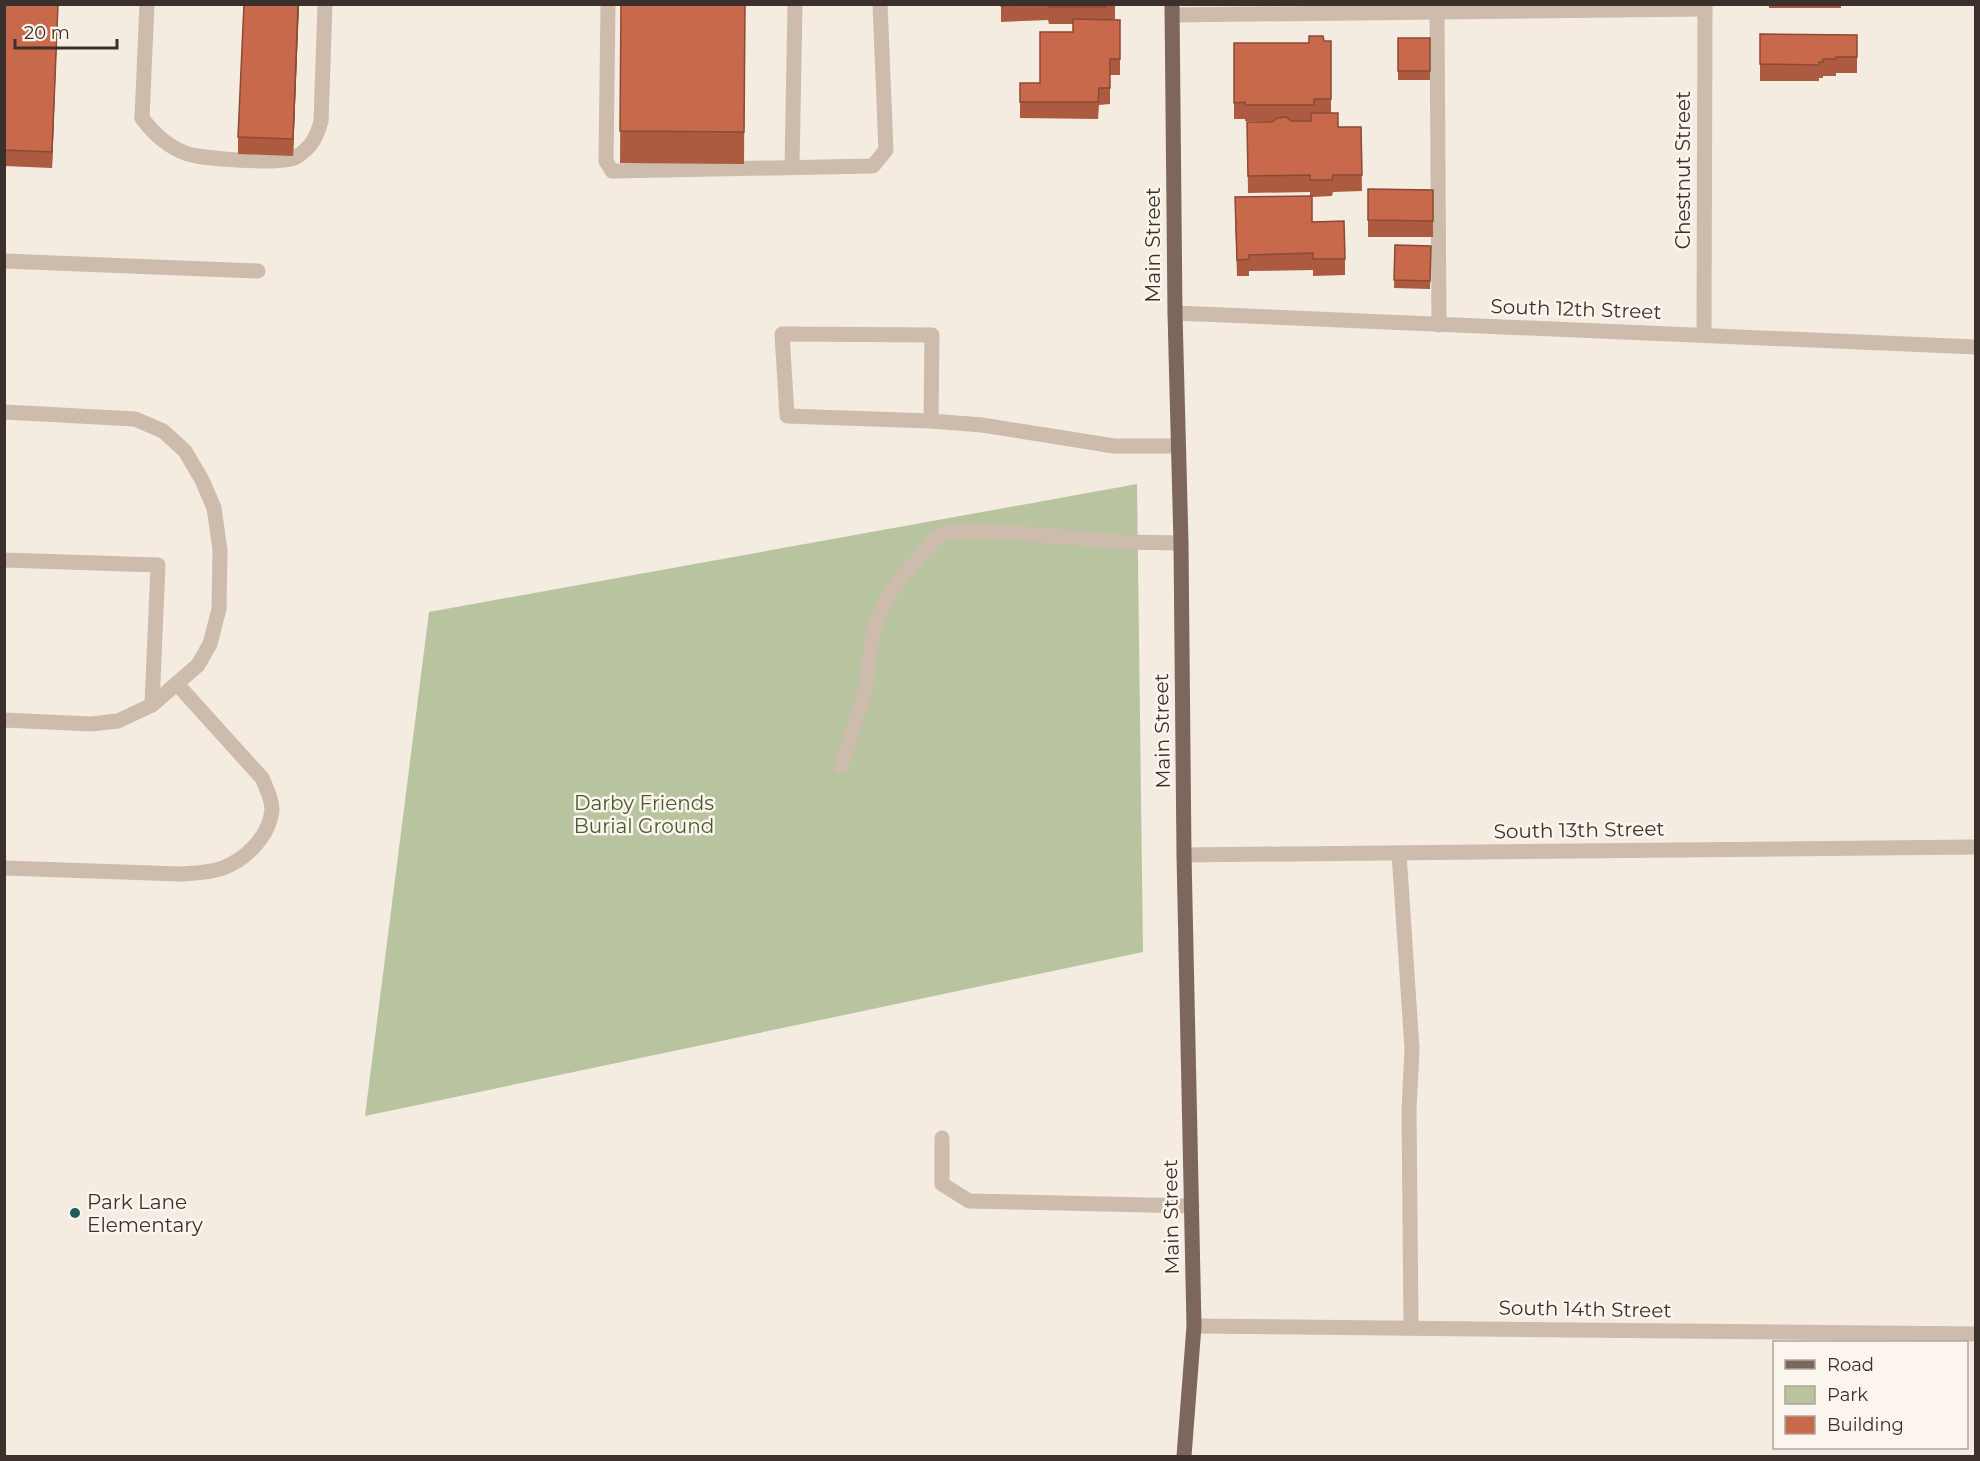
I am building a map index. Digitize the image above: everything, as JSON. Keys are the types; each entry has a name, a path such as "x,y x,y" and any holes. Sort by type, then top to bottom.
{"main road":[{"name":"Main Street","path":"1172,10 1184,855 1194,1326 1184,1456"}],"street":[{"path":"147,4 142,118 160,138 185,154 204,158 278,161 294,159 317,137 321,121 325,4"},
{"path":"608,4 606,161 612,171 873,166 886,150 880,4"},
{"path":"792,168 795,4"},
{"path":"1172,10 1437,12 1705,7"},
{"name":"Chestnut Street","path":"1704,335 1705,7"},
{"path":"1437,12 1439,325"},
{"path":"4,261 258,271"},
{"name":"South 12th Street","path":"1175,313 1976,347"},
{"path":"931,421 932,335 782,334 787,416 982,424 1114,446 1178,446"},
{"path":"4,412 135,418 163,431 185,451 202,480 214,508 220,550 219,609 210,644 198,665 152,705 118,721 91,724 4,720"},
{"path":"841,766 865,692 873,632 885,602 897,583 932,542 943,534 964,531 1019,533 1122,542 1181,543"},
{"path":"4,560 158,566 152,705"},
{"path":"4,868 203,873 221,869 239,860 258,843 272,808 262,778 177,684"},
{"name":"South 13th Street","path":"1184,855 1976,847"},
{"path":"1399,854 1412,1049 1409,1110 1412,1328"},
{"path":"942,1138 942,1184 969,1201 1192,1206"},
{"name":"South 14th Street","path":"1194,1326 1976,1334"}],"green space":[{"name":"Darby Friends Burial Ground","path":"1137,484 1143,952 365,1116 429,612"}],"building":[{"path":"4,4 58,4 52,152 4,150"},
{"path":"244,4 298,4 293,139 238,137"},
{"path":"621,4 745,4 744,132 620,131"},
{"path":"1001,4 1037,4 1001,6"},
{"path":"1048,4 1105,4 1105,7 1049,7"},
{"path":"1073,19 1120,20 1120,59 1110,59 1110,88 1099,88 1098,102 1020,102 1020,83 1040,83 1040,32 1073,32"},
{"path":"1760,34 1857,35 1857,57 1823,59 1819,65 1760,64"},
{"path":"1309,36 1323,36 1324,41 1331,41 1331,99 1314,99 1314,105 1234,103 1234,43 1309,43"},
{"path":"1398,38 1430,38 1430,71 1398,71"},
{"path":"1311,113 1338,113 1338,127 1361,127 1362,175 1333,175 1332,180 1310,180 1310,175 1248,176 1247,122 1272,122 1277,118 1286,117 1291,121 1311,121"},
{"path":"1368,189 1433,190 1433,221 1368,220"},
{"path":"1312,196 1312,222 1344,221 1345,259 1313,259 1313,253 1249,255 1249,259 1237,260 1235,197"},
{"path":"1395,245 1431,246 1430,281 1394,280"}],"place":[{"name":"Park Lane Elementary","path":"75,1213"}]}
